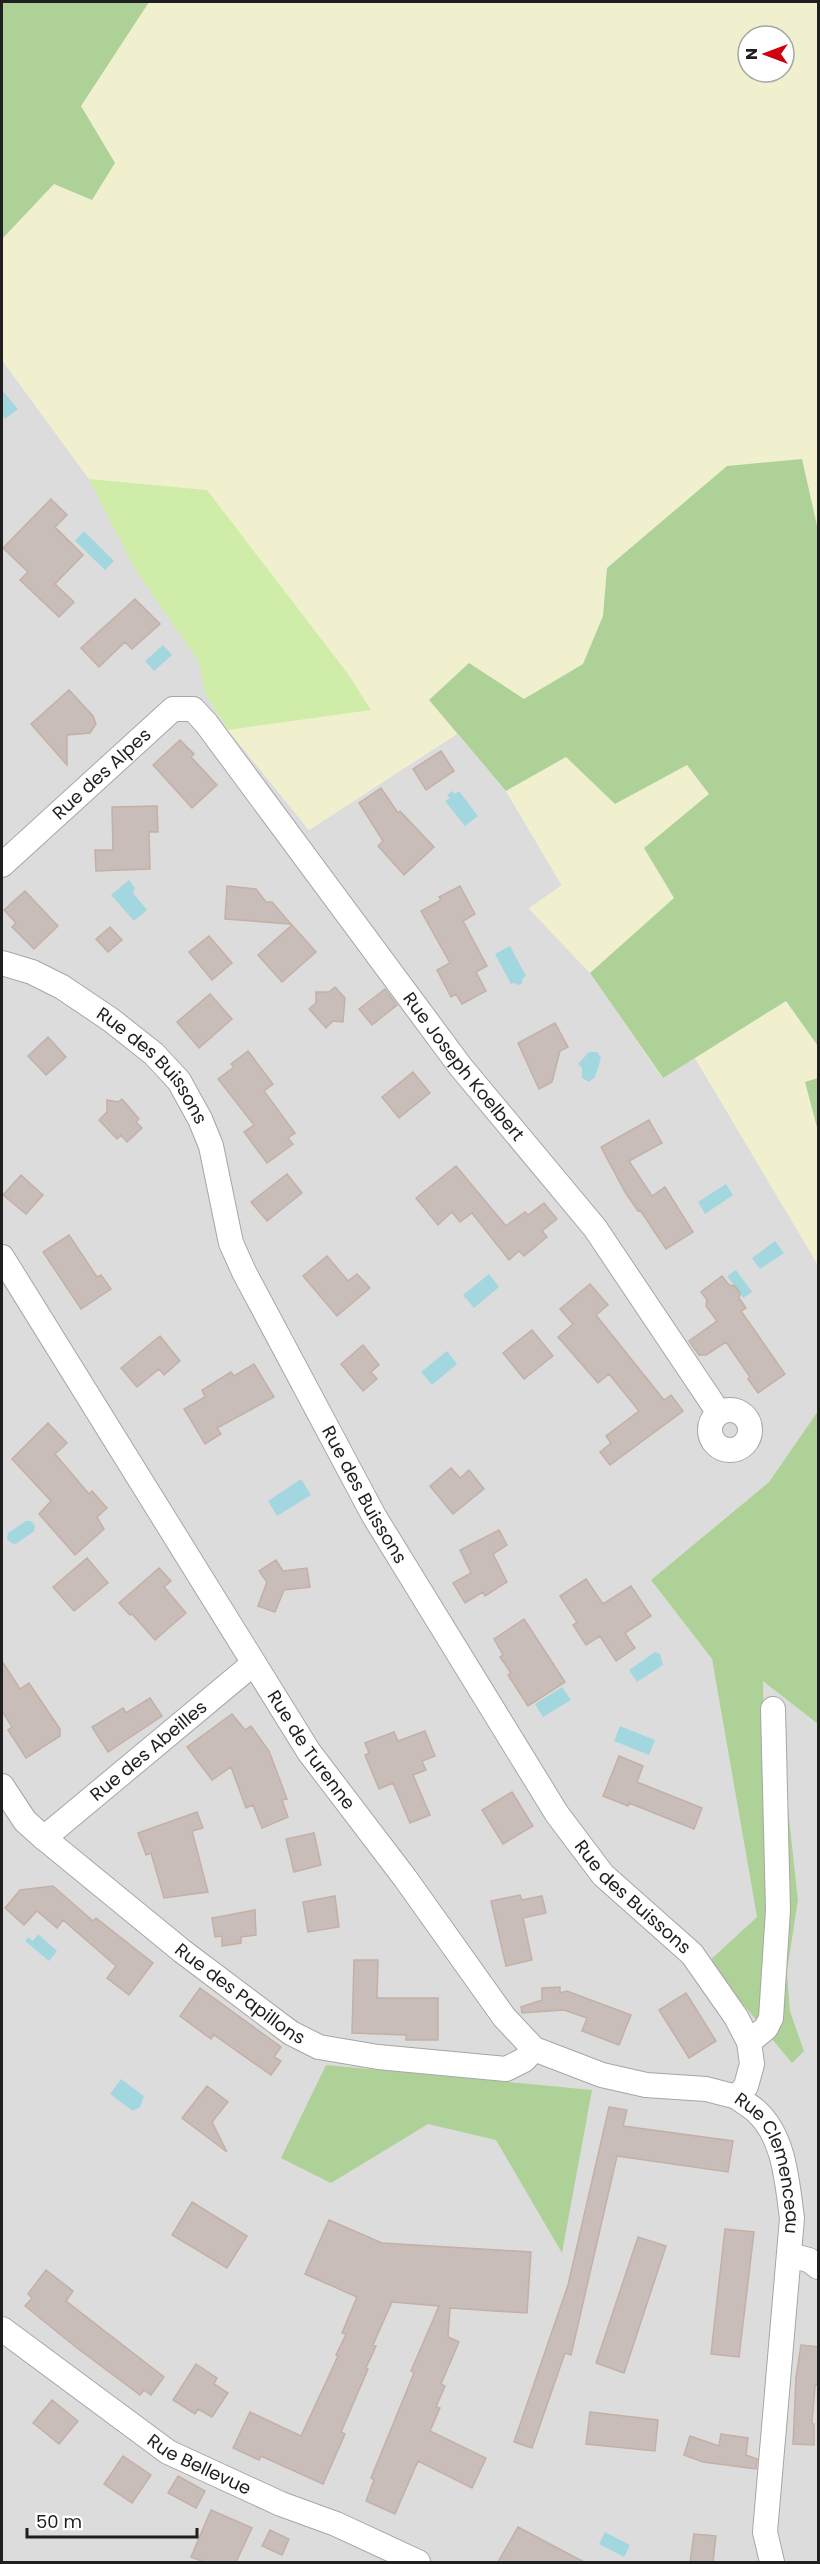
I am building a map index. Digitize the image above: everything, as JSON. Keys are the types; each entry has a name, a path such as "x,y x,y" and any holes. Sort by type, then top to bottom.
{"street":[{"name":"Rue des Alpes","path":"2,865 173,709 193,709 206,723"},
{"name":"Rue Joseph Koelbert","path":"206,723 460,1066 595,1228 719,1413"},
{"name":"Rue des Buissons","path":"2,963 32,972 63,987 111,1020 154,1054 179,1081 200,1119 211,1146 231,1243 374,1516 557,1814 603,1875 692,1954 736,2017 749,2042"},
{"name":"Rue de Turenne","path":"2,1258 309,1752 405,1878 504,2017 534,2049 602,2075 646,2085 706,2089 737,2097"},
{"name":"Rue des Abeilles","path":"44,1838 253,1664"},
{"path":"749,2042 757,2038 771,2018 778,1910 773,1709"},
{"name":"Rue des Papillons","path":"2,1786 25,1821 44,1838 182,1951 291,2033 319,2047 378,2057 506,2069 524,2060 534,2049"},
{"name":"Rue Clemenceau","path":"749,2042 752,2064 746,2086 737,2097 757,2111 775,2139 784,2167 792,2218 765,2532 772,2562"},
{"path":"789,2255 809,2260 819,2267"},
{"name":"Rue Bellevue","path":"2,2330 168,2452 281,2504 336,2524 418,2562"}],"shaded area":[{"path":"2,360 89,479 135,569 199,662 205,693 228,730 309,830 457,734 506,791 562,886 529,909 590,973 662,1078 695,1058 818,1265 818,1411 769,1482 651,1580 712,1659 757,1917 708,1962 804,2051 790,2011 787,1972 798,1900 788,1808 765,1772 763,1680 818,1724 818,2562 2,2562"}],"green space":[{"path":"2,2 149,2 81,106 115,163 92,200 54,184 2,239"},
{"path":"149,2 818,2 818,530 802,459 607,568 603,616 583,664 524,699 429,700 457,734 309,830 228,730 370,710 348,674 207,490 89,479 2,360 2,239 54,184 92,200 115,163 81,106"},
{"path":"802,459 818,530 818,1046 786,1001 663,1078 590,973 674,898 644,848 709,794 687,765 615,804 566,757 506,791 429,700 469,663 524,699 583,664 603,616 607,568 727,466"},
{"path":"89,479 207,490 348,674 371,710 228,730 205,693 199,662 135,569"},
{"path":"566,756 614,804 687,765 709,795 644,848 674,898 590,973 529,908 562,885 506,791"},
{"path":"786,1001 818,1046 818,1078 806,1082 818,1131 818,1265 695,1058"},
{"path":"818,1078 818,1131 805,1082"},
{"path":"818,1411 818,1724 763,1681 765,1772 788,1808 798,1900 787,1972 790,2011 804,2051 792,2063 708,1962 757,1917 712,1659 651,1580 769,1482"},
{"path":"326,2065 592,2090 562,2253 496,2140 428,2124 331,2183 281,2158"}],"water":[{"path":"2,390 18,409 5,419 2,415"},
{"path":"84,531 114,561 105,570 75,541"},
{"path":"163,645 172,655 154,671 145,661"},
{"path":"452,791 455,794 459,791 478,816 465,826 445,801 450,798 447,795"},
{"path":"129,880 135,888 133,893 147,910 134,921 111,895"},
{"path":"510,946 526,976 519,985 511,984 495,954"},
{"path":"589,1052 597,1052 601,1058 595,1077 589,1082 582,1078 582,1068 578,1064"},
{"path":"726,1184 733,1195 705,1214 698,1202"},
{"path":"775,1241 784,1253 760,1269 752,1258"},
{"path":"736,1270 752,1292 743,1298 727,1276"},
{"path":"489,1274 499,1287 474,1308 463,1295"},
{"path":"447,1351 457,1364 432,1385 421,1372"},
{"path":"301,1479 311,1495 277,1516 268,1501"},
{"path":"26,1521 31,1521 35,1526 34,1531 16,1544 11,1543 7,1539 8,1533"},
{"path":"655,1652 660,1654 663,1665 637,1682 629,1670"},
{"path":"562,1687 571,1700 543,1717 535,1704"},
{"path":"620,1726 655,1740 649,1755 614,1741"},
{"path":"38,1934 57,1951 49,1961 25,1941 28,1937 33,1941"},
{"path":"121,2079 144,2096 140,2107 133,2111 110,2094"},
{"path":"605,2532 630,2545 624,2557 599,2544"}],"building":[{"path":"51,499 67,515 55,527 83,555 55,584 74,602 59,617 20,580 28,572 3,548"},
{"path":"135,599 160,624 132,649 125,642 99,667 81,648"},
{"path":"69,690 93,716 96,724 90,733 67,735 67,765 31,724"},
{"path":"180,740 194,754 191,757 217,785 192,808 153,765"},
{"path":"441,751 454,771 426,790 413,769"},
{"path":"381,788 398,813 400,811 434,847 404,875 378,846 383,841 359,803"},
{"path":"157,806 158,832 149,832 150,869 96,871 95,850 113,850 112,807"},
{"path":"227,886 256,889 266,902 272,902 291,924 225,919"},
{"path":"460,886 475,914 463,921 487,966 476,972 486,991 462,1004 456,994 451,997 437,970 450,963 421,911 441,900 439,897"},
{"path":"25,891 58,926 34,949 12,927 16,923 4,910"},
{"path":"292,925 316,952 282,982 258,955"},
{"path":"110,927 122,940 108,952 96,939"},
{"path":"209,936 232,963 212,980 189,952"},
{"path":"335,987 345,998 343,1022 333,1021 326,1028 309,1009 316,1003 316,992 329,992"},
{"path":"385,989 397,1005 372,1025 359,1009"},
{"path":"210,994 232,1019 199,1048 177,1022"},
{"path":"555,1023 568,1047 560,1051 552,1082 539,1089 518,1043"},
{"path":"48,1037 66,1057 46,1075 28,1056"},
{"path":"248,1051 273,1084 264,1091 295,1133 288,1138 293,1144 267,1163 244,1132 254,1125 218,1079 234,1067 231,1064"},
{"path":"413,1072 430,1093 399,1118 382,1097"},
{"path":"122,1099 139,1119 136,1122 142,1128 127,1142 121,1135 117,1139 99,1120 107,1112 107,1100 118,1102"},
{"path":"649,1120 662,1143 629,1161 652,1196 665,1187 693,1232 666,1249 625,1192 601,1147"},
{"path":"456,1166 506,1226 525,1212 528,1215 544,1203 557,1219 542,1231 547,1237 524,1256 519,1251 509,1260 472,1213 460,1222 452,1212 438,1225 416,1198"},
{"path":"287,1174 302,1193 267,1221 251,1202"},
{"path":"21,1175 43,1195 26,1214 3,1195"},
{"path":"69,1235 97,1277 101,1275 111,1289 81,1309 43,1252"},
{"path":"327,1256 348,1281 357,1274 370,1288 337,1316 303,1276"},
{"path":"722,1276 740,1293 739,1298 746,1308 741,1311 785,1374 758,1393 726,1342 706,1355 699,1355 689,1341 717,1321 706,1306 707,1300 701,1292"},
{"path":"590,1284 608,1305 596,1315 664,1400 671,1395 683,1411 610,1465 600,1452 611,1443 606,1436 639,1411 609,1374 598,1383 558,1337 573,1324 560,1309"},
{"path":"532,1330 553,1356 524,1379 503,1353"},
{"path":"160,1336 180,1361 164,1375 159,1369 137,1387 121,1368"},
{"path":"363,1345 379,1365 371,1372 377,1379 363,1391 341,1364"},
{"path":"254,1364 274,1397 217,1428 221,1434 205,1444 184,1409 205,1397 202,1390 231,1372 234,1376"},
{"path":"48,1423 67,1443 55,1454 89,1494 92,1491 107,1508 97,1517 104,1529 75,1555 39,1514 51,1501 12,1459"},
{"path":"451,1468 460,1478 469,1470 484,1489 453,1514 430,1486"},
{"path":"499,1530 507,1545 493,1554 507,1582 485,1596 483,1592 465,1603 453,1583 471,1573 460,1550"},
{"path":"87,1558 108,1583 74,1611 53,1587"},
{"path":"276,1560 283,1571 307,1568 310,1587 284,1590 275,1612 258,1606 267,1582 259,1571"},
{"path":"159,1568 171,1581 164,1587 186,1613 155,1640 119,1603"},
{"path":"586,1579 603,1604 631,1586 651,1616 625,1633 635,1648 616,1661 600,1636 586,1645 573,1625 577,1622 560,1596"},
{"path":"524,1619 565,1682 528,1706 508,1675 511,1673 500,1657 503,1655 494,1639"},
{"path":"2,1661 20,1689 29,1683 60,1729 60,1736 26,1758 8,1730 12,1727 2,1711"},
{"path":"150,1698 162,1716 108,1752 92,1727 123,1708 126,1713"},
{"path":"232,1714 245,1730 251,1726 269,1751 287,1799 282,1800 288,1817 262,1828 253,1805 246,1808 231,1767 212,1780 187,1747"},
{"path":"425,1731 435,1756 422,1761 426,1770 413,1775 430,1815 410,1823 393,1783 379,1789 365,1755 369,1753 365,1743 394,1732 398,1741"},
{"path":"619,1756 643,1766 637,1782 702,1808 694,1829 629,1803 628,1806 603,1796"},
{"path":"512,1792 533,1826 503,1844 482,1810"},
{"path":"197,1812 203,1828 192,1831 208,1892 164,1898 151,1853 146,1855 138,1833"},
{"path":"314,1833 321,1865 294,1872 286,1839"},
{"path":"53,1886 93,1921 96,1918 153,1963 129,1995 107,1978 116,1966 63,1920 57,1928 37,1911 24,1925 5,1908 20,1890"},
{"path":"520,1895 522,1900 542,1896 546,1913 523,1918 532,1960 506,1966 491,1901"},
{"path":"335,1896 339,1927 308,1932 303,1902"},
{"path":"255,1910 256,1935 241,1937 241,1943 222,1946 222,1936 215,1937 212,1918"},
{"path":"354,1960 378,1960 377,1998 438,1998 438,2040 406,2040 406,2035 352,2033"},
{"path":"560,1987 560,1993 567,1991 631,2015 619,2045 582,2031 587,2018 564,2010 522,2013 521,2007 542,2000 542,1988"},
{"path":"200,1988 281,2047 274,2057 281,2061 271,2075 214,2035 211,2039 180,2016"},
{"path":"686,1993 716,2041 689,2058 659,2010"},
{"path":"207,2086 228,2102 212,2122 227,2152 182,2118"},
{"path":"609,2107 627,2110 623,2126 733,2141 728,2172 617,2156 571,2355 565,2353 532,2448 514,2442 568,2285"},
{"path":"192,2202 247,2236 227,2268 172,2235"},
{"path":"329,2220 382,2243 531,2252 527,2313 450,2308 448,2337 459,2342 441,2384 445,2386 436,2407 440,2408 430,2431 486,2458 472,2488 418,2461 395,2514 366,2501 374,2480 371,2478 414,2373 411,2371 439,2306 392,2302 373,2345 376,2346 366,2368 368,2369 341,2432 345,2434 323,2484 261,2456 259,2460 233,2448 250,2412 301,2436 338,2356 336,2355 346,2334 342,2333 357,2297 305,2274"},
{"path":"725,2229 754,2232 739,2357 711,2354"},
{"path":"638,2237 666,2246 624,2373 596,2363"},
{"path":"46,2270 73,2291 66,2301 164,2377 151,2395 144,2390 140,2395 25,2306 32,2298 28,2294"},
{"path":"801,2345 819,2347 819,2385 815,2385 812,2424 814,2424 814,2445 793,2444 796,2377"},
{"path":"196,2364 217,2378 214,2384 228,2393 212,2417 198,2409 195,2414 173,2400"},
{"path":"52,2400 78,2421 59,2444 33,2423"},
{"path":"590,2412 658,2420 655,2451 586,2444"},
{"path":"721,2434 748,2438 746,2455 757,2459 756,2469 703,2462 684,2455 690,2436 719,2446"},
{"path":"123,2456 151,2475 132,2503 104,2484"},
{"path":"178,2476 205,2491 196,2508 168,2493"},
{"path":"211,2510 252,2528 236,2562 204,2562 191,2557"},
{"path":"518,2527 584,2562 498,2562"},
{"path":"270,2530 289,2539 282,2555 262,2546"},
{"path":"694,2534 716,2536 713,2562 690,2562"}]}
